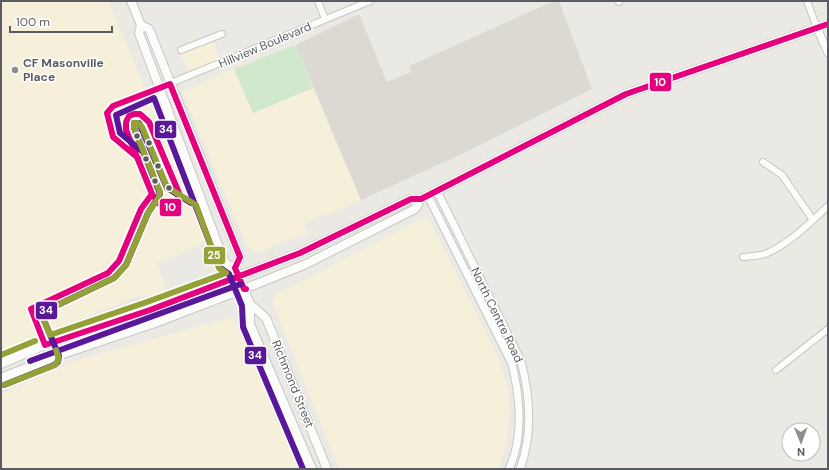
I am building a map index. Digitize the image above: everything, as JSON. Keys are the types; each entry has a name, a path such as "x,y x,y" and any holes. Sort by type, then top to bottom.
{"main road":[{"name":"Richmond Street","path":"131,1 141,25 140,33 159,88 226,264 235,268"},
{"path":"1,364 45,346 150,310 310,249 411,199 425,197 626,94 828,24"},
{"name":"Richmond Street","path":"141,25 149,29 240,256 235,268 250,304 250,324 312,469"},
{"path":"1,378 51,358 155,323 306,264 415,209 425,197"},
{"name":"Richmond Street","path":"250,304 266,318 327,469"}],"street":[{"path":"318,1 325,19"},
{"name":"Hillview Boulevard","path":"159,88 370,1"},
{"path":"807,1 828,53"},
{"path":"182,50 222,34"},
{"path":"763,162 782,174 813,220"},
{"name":"North Centre Road","path":"437,191 521,361 527,384 529,411 527,439 520,469"},
{"name":"North Centre Road","path":"425,197 512,364 518,387 520,411 517,438 509,469"},
{"path":"743,257 764,254 784,243 828,206"},
{"path":"776,370 828,329"}],"shaded area":[{"path":"1,1 108,1 209,241 157,263 168,294 139,296 1,351"},
{"path":"554,1 559,1 592,89 468,151 361,200 296,45 359,14 387,82 411,72 409,66"},
{"path":"211,39 221,61 189,75 180,53"},
{"path":"234,69 253,113 313,88 361,200 304,224 308,233 255,253 247,246 182,91"},
{"path":"428,217 498,356 508,388 510,415 505,450 498,469 339,469 273,304 276,294 423,218"},
{"path":"233,317 299,469 1,469 1,394 80,359"}],"green space":[{"path":"296,45 313,88 253,113 234,69"}],"transit line":[{"name":"10","path":"152,194 141,209 119,261 108,273 31,309 45,345 150,310 300,253 411,199 421,199 626,94 828,24"},
{"name":"10","path":"138,158 113,137 107,113 113,106 170,84 240,257 235,268 244,289 246,289"},
{"name":"34","path":"143,152 120,133 116,115 154,98 219,267 229,274 242,306 243,327 303,469"},
{"name":"10","path":"134,114 140,114 149,122 179,193 177,204 169,208 162,207 152,194 126,130 126,122 129,116 134,114"},
{"name":"34","path":"4,385 58,362 59,356 41,313 114,278 126,265 148,213 160,194 134,128 134,123 139,123 167,188 191,203"},
{"name":"25","path":"134,123 138,123 142,127 167,187 196,205 219,268 226,273 50,335 41,313 114,278 126,265 148,213 159,197 160,192 134,128 134,123"},
{"name":"34","path":"30,361 241,284"},
{"name":"25","path":"1,355 35,341"},
{"name":"25","path":"4,385 55,365 59,359 56,350"}],"place":[{"name":"CF Masonville Place","path":"15,70"}]}
